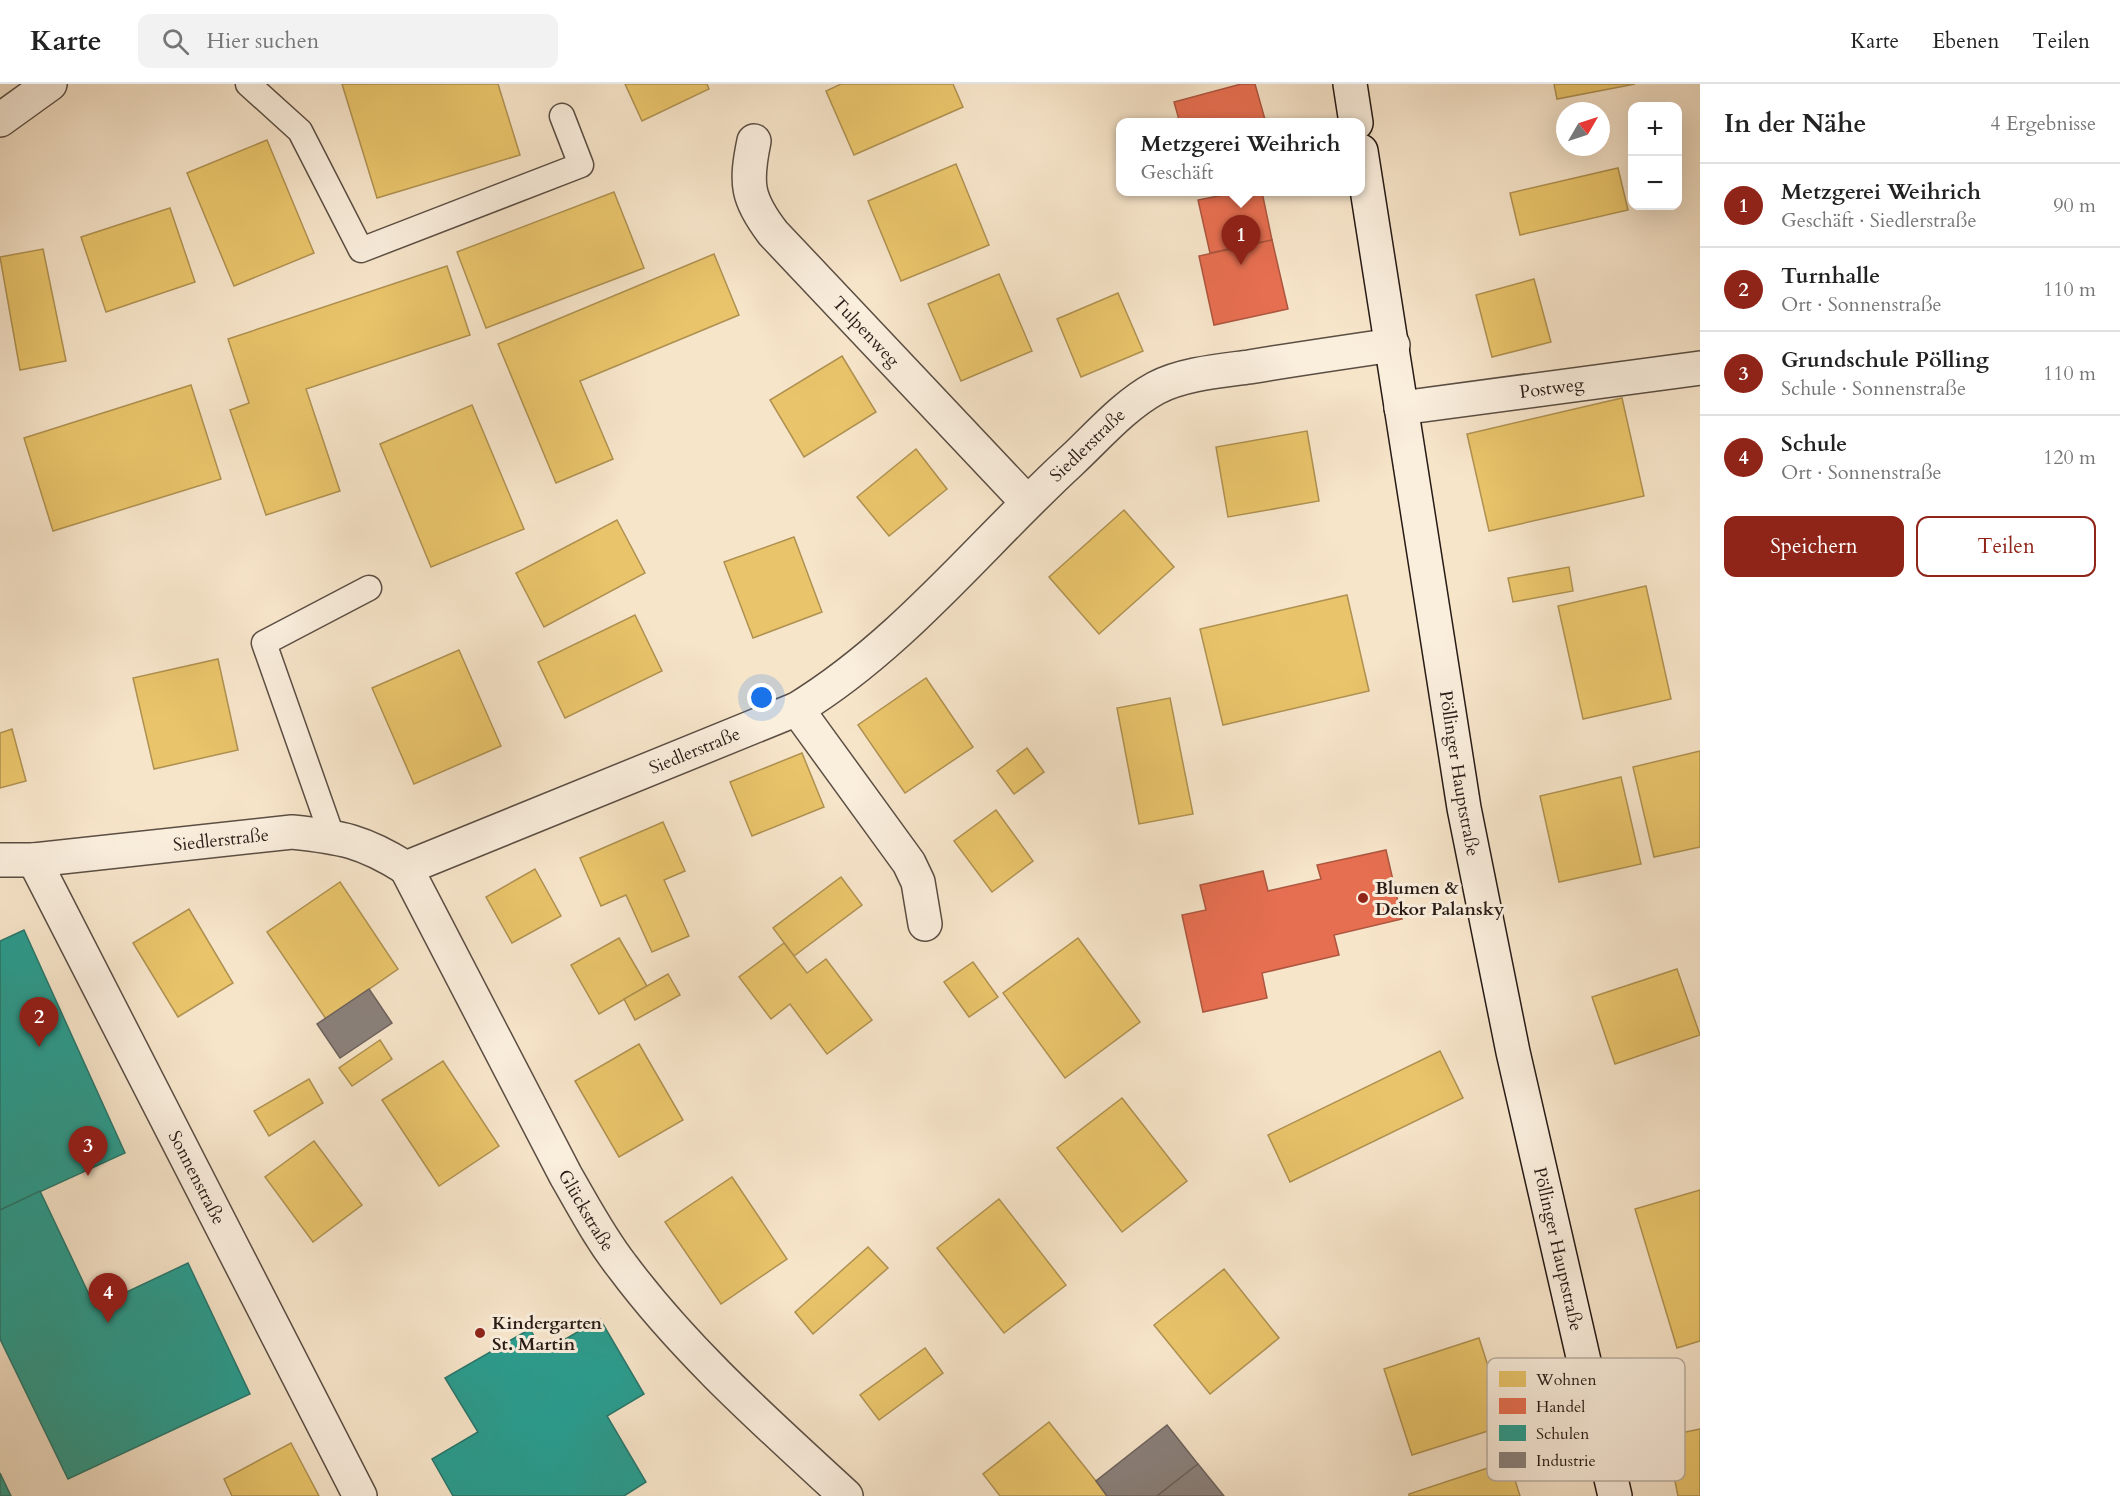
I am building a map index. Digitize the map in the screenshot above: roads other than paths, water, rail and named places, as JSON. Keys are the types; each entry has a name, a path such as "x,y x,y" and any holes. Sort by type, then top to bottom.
{"street":[{"path":"0,120 50,84"},
{"path":"1350,84 1355,118"},
{"name":"Tulpenweg","path":"754,141 748,181 756,210 773,233 1027,502"},
{"name":"Pöllinger Hauptstraße","path":"1365,175 1466,819 1513,1052 1583,1358"},
{"name":"Siedlerstraße","path":"0,860 34,860 291,832 332,836 372,847 406,868 797,709 839,682 893,637 1027,502 1136,401 1157,387 1182,379 1227,370 1393,345"},
{"name":"Postweg","path":"1401,408 1700,368"},
{"path":"797,709 909,863 918,882 925,924"},
{"name":"Sonnenstraße","path":"34,860 360,1496"},
{"name":"Glückstraße","path":"406,868 593,1225 656,1308 745,1402 846,1496"},
{"name":"Pöllinger Hauptstraße","path":"1612,1481 1615,1496"}],"lane":[{"path":"248,84 300,131 361,250 581,165 562,116"},
{"path":"332,836 264,643 369,588"}],"place":[{"name":"Metzgerei Weihrich","path":"1241,265"},
{"name":"Blumen & Dekor Palansky","path":"1363,898"},
{"name":"Turnhalle","path":"39,1047"},
{"name":"Grundschule Pölling","path":"88,1176"},
{"name":"Schule","path":"108,1323"},
{"name":"Kindergarten St. Martin","path":"480,1333"}]}
